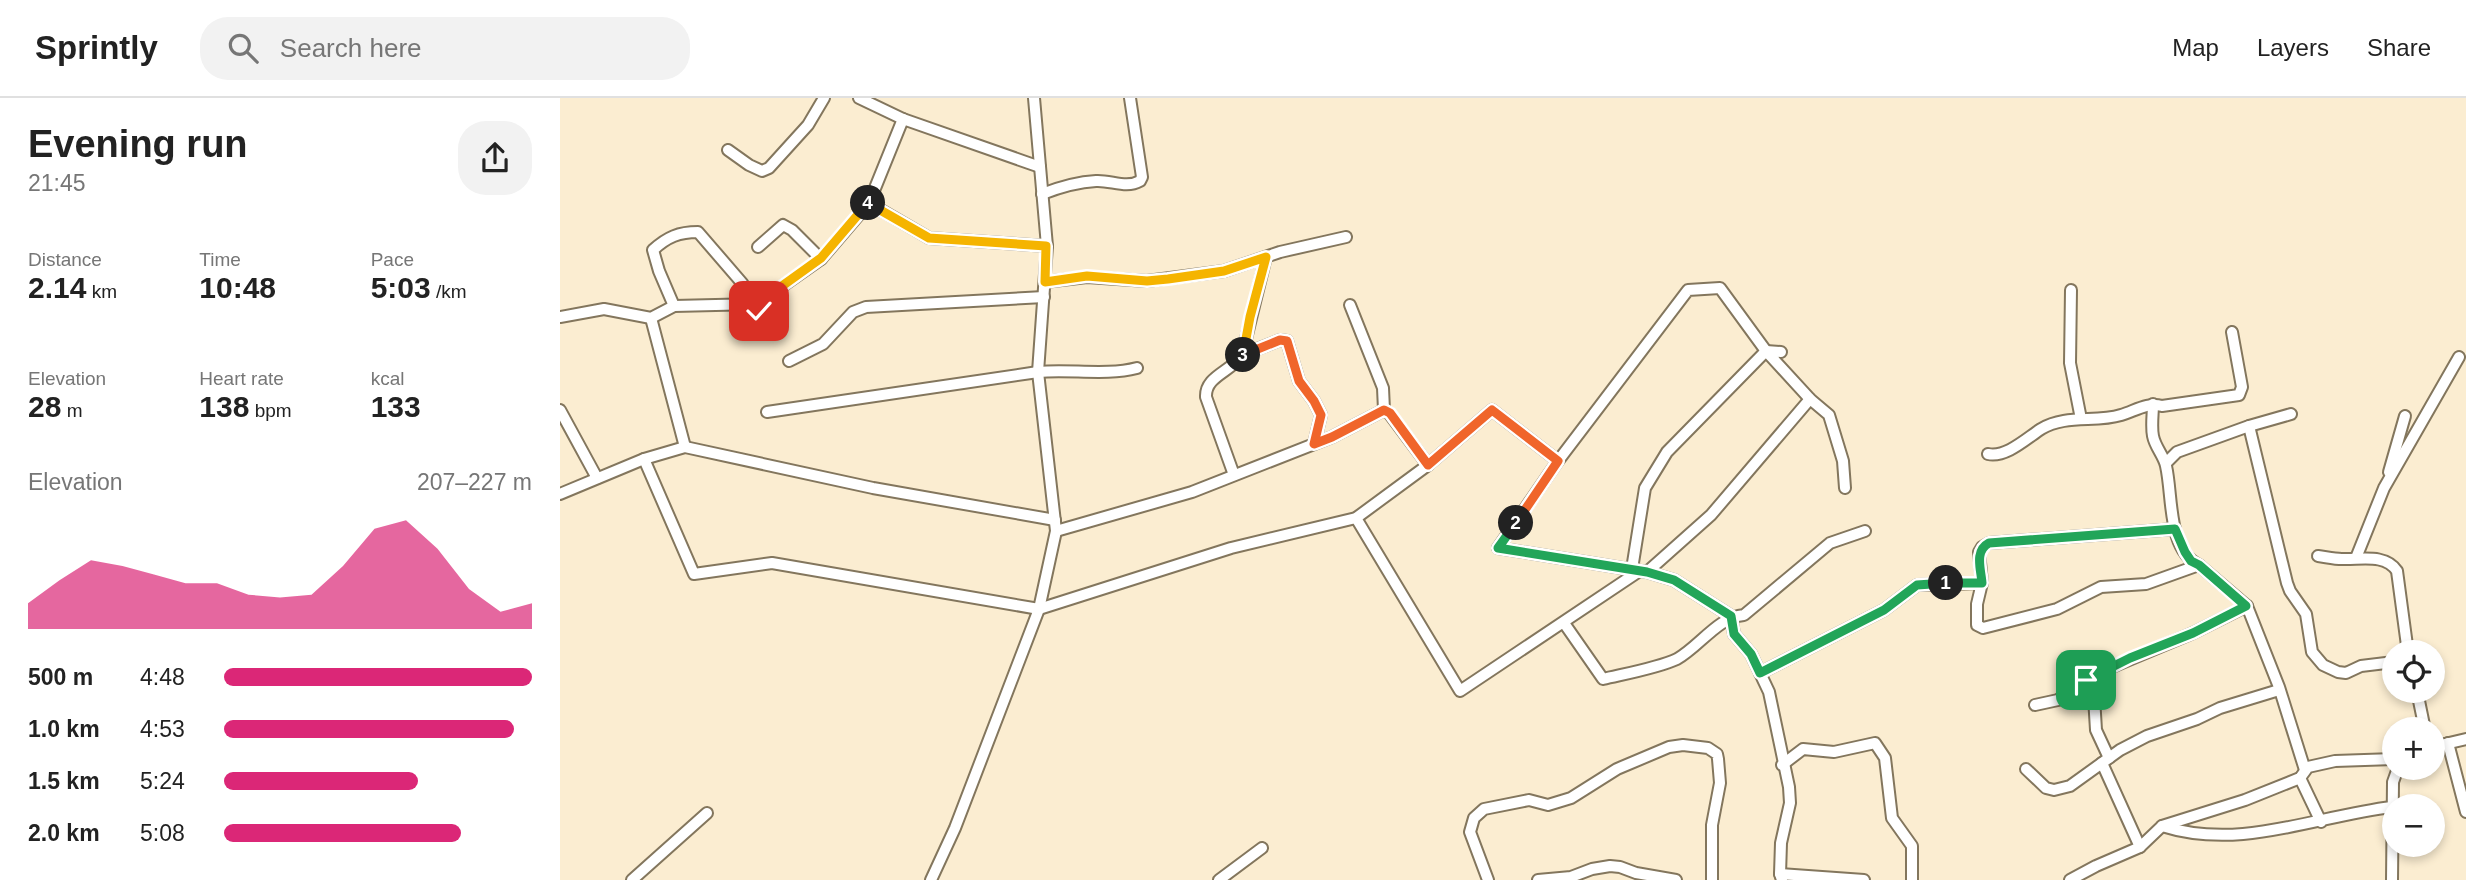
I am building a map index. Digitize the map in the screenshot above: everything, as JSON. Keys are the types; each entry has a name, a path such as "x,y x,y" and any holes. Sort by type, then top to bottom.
{"street":[{"path":"728,150 762,171 769,168 808,125 824,98"},
{"path":"859,98 903,119 1041,167"},
{"path":"931,880 955,828 1039,609 1055,525 1038,372 1046,246 1034,98"},
{"path":"1042,194 1083,182 1101,180 1130,185 1140,181 1142,177 1130,98"},
{"path":"560,317 604,309 651,318 674,306 758,307 821,258 869,203 903,119"},
{"path":"869,203 929,238 1046,246"},
{"path":"758,247 783,225 792,230 821,258"},
{"path":"674,306 653,250 666,239 683,232 698,232 721,257 758,307"},
{"path":"1045,282 1087,276 1147,281 1224,271 1266,257 1346,237"},
{"path":"1234,475 1206,397 1206,389 1209,382 1237,363 1241,355 1266,257"},
{"path":"1845,488 1843,461 1829,415 1810,399 1766,351 1720,288 1688,290 1558,461 1498,548 1639,571 1674,580 1731,616 1744,615 1830,543 1865,531"},
{"path":"2071,290 2070,363 2081,419"},
{"path":"789,361 823,344 853,312 866,307 1044,297"},
{"path":"1350,305 1383,388 1384,410"},
{"path":"651,318 685,447"},
{"path":"1989,454 2002,453 2044,427 2081,419 2118,416 2153,404 2162,407 2239,395 2242,387 2232,332"},
{"path":"1241,355 1280,340 1287,341 1299,381 1321,415 1314,444"},
{"path":"1639,571 1645,488 1667,452 1766,351 1781,352"},
{"path":"2384,488 2459,357"},
{"path":"767,412 1038,372 1124,372 1137,368"},
{"path":"1356,518 1460,691 1639,571 1711,515 1810,399"},
{"path":"2153,404 2153,438 2166,463 2175,529 2191,561 2246,606 2279,690 2302,774 2321,822"},
{"path":"560,410 597,478"},
{"path":"560,494 644,459 685,447 1055,525 1192,492 1332,437 1384,410"},
{"path":"1384,410 1390,413 1428,465"},
{"path":"644,459 694,574 772,563 1039,609 1231,548 1356,518 1428,465 1492,410 1558,461"},
{"path":"2166,463 2177,452 2291,414"},
{"path":"2356,558 2384,488 2405,416"},
{"path":"2249,426 2287,583 2306,614 2312,652 2316,659 2338,673 2382,663"},
{"path":"2175,529 1989,543 1979,552 1982,583 1976,622 1983,628 2057,609 2101,587 2146,584 2199,565"},
{"path":"2318,556 2344,560 2370,558 2394,566 2397,571 2406,640"},
{"path":"1760,673 1884,610 1917,585 1982,583"},
{"path":"2035,705 2058,700 2086,680 2130,658 2193,633 2246,606"},
{"path":"1564,623 1603,679 1673,660 1695,648 1731,616"},
{"path":"1731,616 1734,634 1751,654 1769,692 1782,765 1789,786 1790,803 1781,843 1781,877 1864,880"},
{"path":"2086,680 2094,697 2095,730 2140,847"},
{"path":"2026,769 2046,788 2054,790 2070,786 2147,737 2227,705 2279,690"},
{"path":"2445,744 2466,739"},
{"path":"1782,765 1803,749 1833,752 1867,743 1879,746 1885,758 1892,818 1912,846 1912,880"},
{"path":"2448,743 2466,811"},
{"path":"1488,880 1470,832 1474,818 1484,809 1529,800 1548,804 1571,798 1617,769 1669,747 1684,746 1708,748 1717,754 1720,783 1712,825 1712,880"},
{"path":"2070,880 2140,847 2162,826 2245,800 2302,774 2308,767 2335,761 2382,759"},
{"path":"2162,826 2184,833 2224,835 2293,828 2343,817 2352,812 2382,808"},
{"path":"632,880 707,813"},
{"path":"1219,880 1262,848"},
{"path":"2392,857 2392,880"},
{"path":"1538,880 1571,877 1610,866 1676,880"}],"route":[{"path":"759,311 757,304 821,258 869,203 929,238 1046,246 1045,282 1087,276 1147,281 1168,279 1224,271 1266,257 1241,355 1280,340 1287,341 1299,381 1321,415 1314,444 1384,410 1390,413 1428,465 1492,410 1558,461 1498,548 1632,569 1674,580 1731,616 1734,634 1751,654 1760,673 1884,610 1917,585 1982,583 1979,552 1989,543 2175,529 2191,561 2246,606 2193,633 2130,658 2086,680"}]}
